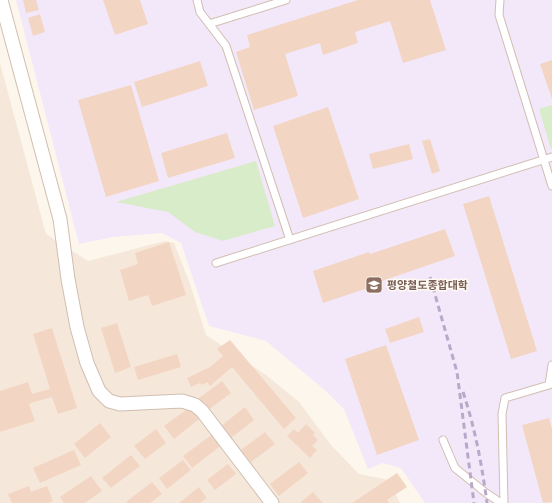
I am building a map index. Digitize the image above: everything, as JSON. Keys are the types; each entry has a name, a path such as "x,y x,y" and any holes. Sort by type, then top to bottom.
{"street":[{"path":"1,0 60,219 76,327 87,363 99,391 110,401 120,404 148,404 182,401 195,405 202,411 272,503"}],"lane":[{"path":"197,0 200,12 226,46 290,240"},
{"path":"209,24 286,0"},
{"path":"500,0 499,14 552,186"},
{"path":"216,263 552,157"},
{"path":"504,503 502,414 505,398 549,385 552,365"},
{"path":"443,440 455,468 501,503"}],"shaded area":[{"name":"평양철도종합대학","path":"16,0 552,0 552,503 425,503 401,468 383,463 368,469 344,409 328,393 266,341 209,326 181,243 162,233 113,237 79,244"},
{"path":"0,63 46,234 88,261 165,241 174,243 190,284 206,335 266,375 299,402 331,445 359,474 389,480 400,503 0,503"}],"green space":[{"path":"552,105 552,149 551,149 539,109"},
{"path":"256,161 275,226 223,241 195,232 168,212 116,202"}],"building":[{"path":"23,0 36,0 39,10 26,13"},
{"path":"103,0 140,0 148,24 115,35"},
{"path":"358,0 430,0 446,50 403,63 390,21 355,32 358,43 323,55 320,43 285,54 298,96 254,110 236,52 250,47 247,35"},
{"path":"40,14 45,32 33,36 28,18"},
{"path":"552,60 552,99 540,64"},
{"path":"200,61 208,86 142,107 134,82"},
{"path":"131,85 159,181 106,197 78,100"},
{"path":"328,107 359,199 303,218 273,126"},
{"path":"227,133 235,158 168,178 161,153"},
{"path":"430,139 440,171 432,174 422,141"},
{"path":"409,144 413,159 373,169 369,154"},
{"path":"489,196 537,351 511,359 463,204"},
{"path":"445,229 455,256 379,282 380,284 323,303 313,271"},
{"path":"169,242 186,295 152,306 148,295 129,301 120,270 138,264 135,253"},
{"path":"419,317 424,332 390,343 385,329"},
{"path":"117,323 131,367 115,373 101,328"},
{"path":"52,328 77,408 58,414 52,397 34,402 29,404 35,421 0,432 0,391 28,382 32,394 50,389 33,334"},
{"path":"230,340 296,418 284,429 232,367 210,386 207,382 202,385 200,383 191,387 187,378 210,367 223,356 217,349"},
{"path":"386,345 419,440 377,455 345,359"},
{"path":"177,354 181,367 138,380 134,367"},
{"path":"222,381 231,393 208,410 199,398"},
{"path":"190,407 199,419 174,439 164,426"},
{"path":"245,407 254,420 231,438 221,426"},
{"path":"549,418 552,429 552,502 543,503 522,425"},
{"path":"100,423 111,437 85,458 74,444"},
{"path":"306,424 315,433 313,435 318,440 312,446 317,450 310,458 287,436 294,429 298,433"},
{"path":"156,429 166,443 145,459 134,446"},
{"path":"265,432 275,444 251,462 241,450"},
{"path":"214,433 223,444 192,468 183,456"},
{"path":"74,450 81,465 40,483 33,468"},
{"path":"131,455 140,466 111,488 102,478"},
{"path":"183,460 191,470 167,489 159,478"},
{"path":"299,462 308,473 279,496 270,484"},
{"path":"228,464 236,474 215,490 207,480"},
{"path":"397,473 407,487 387,500 389,503 352,503"},
{"path":"91,476 102,491 85,503 64,503 60,497"},
{"path":"152,482 162,494 150,503 126,502"},
{"path":"29,486 31,492 47,486 53,501 48,503 12,503 8,494"},
{"path":"199,487 207,498 200,503 179,503"},
{"path":"313,492 323,503 300,503"}],"railway":[{"path":"430,277 457,372 474,503"},
{"path":"463,392 478,447 487,503"}],"place":[{"name":"평양철도종합대학","path":"374,285"}]}
